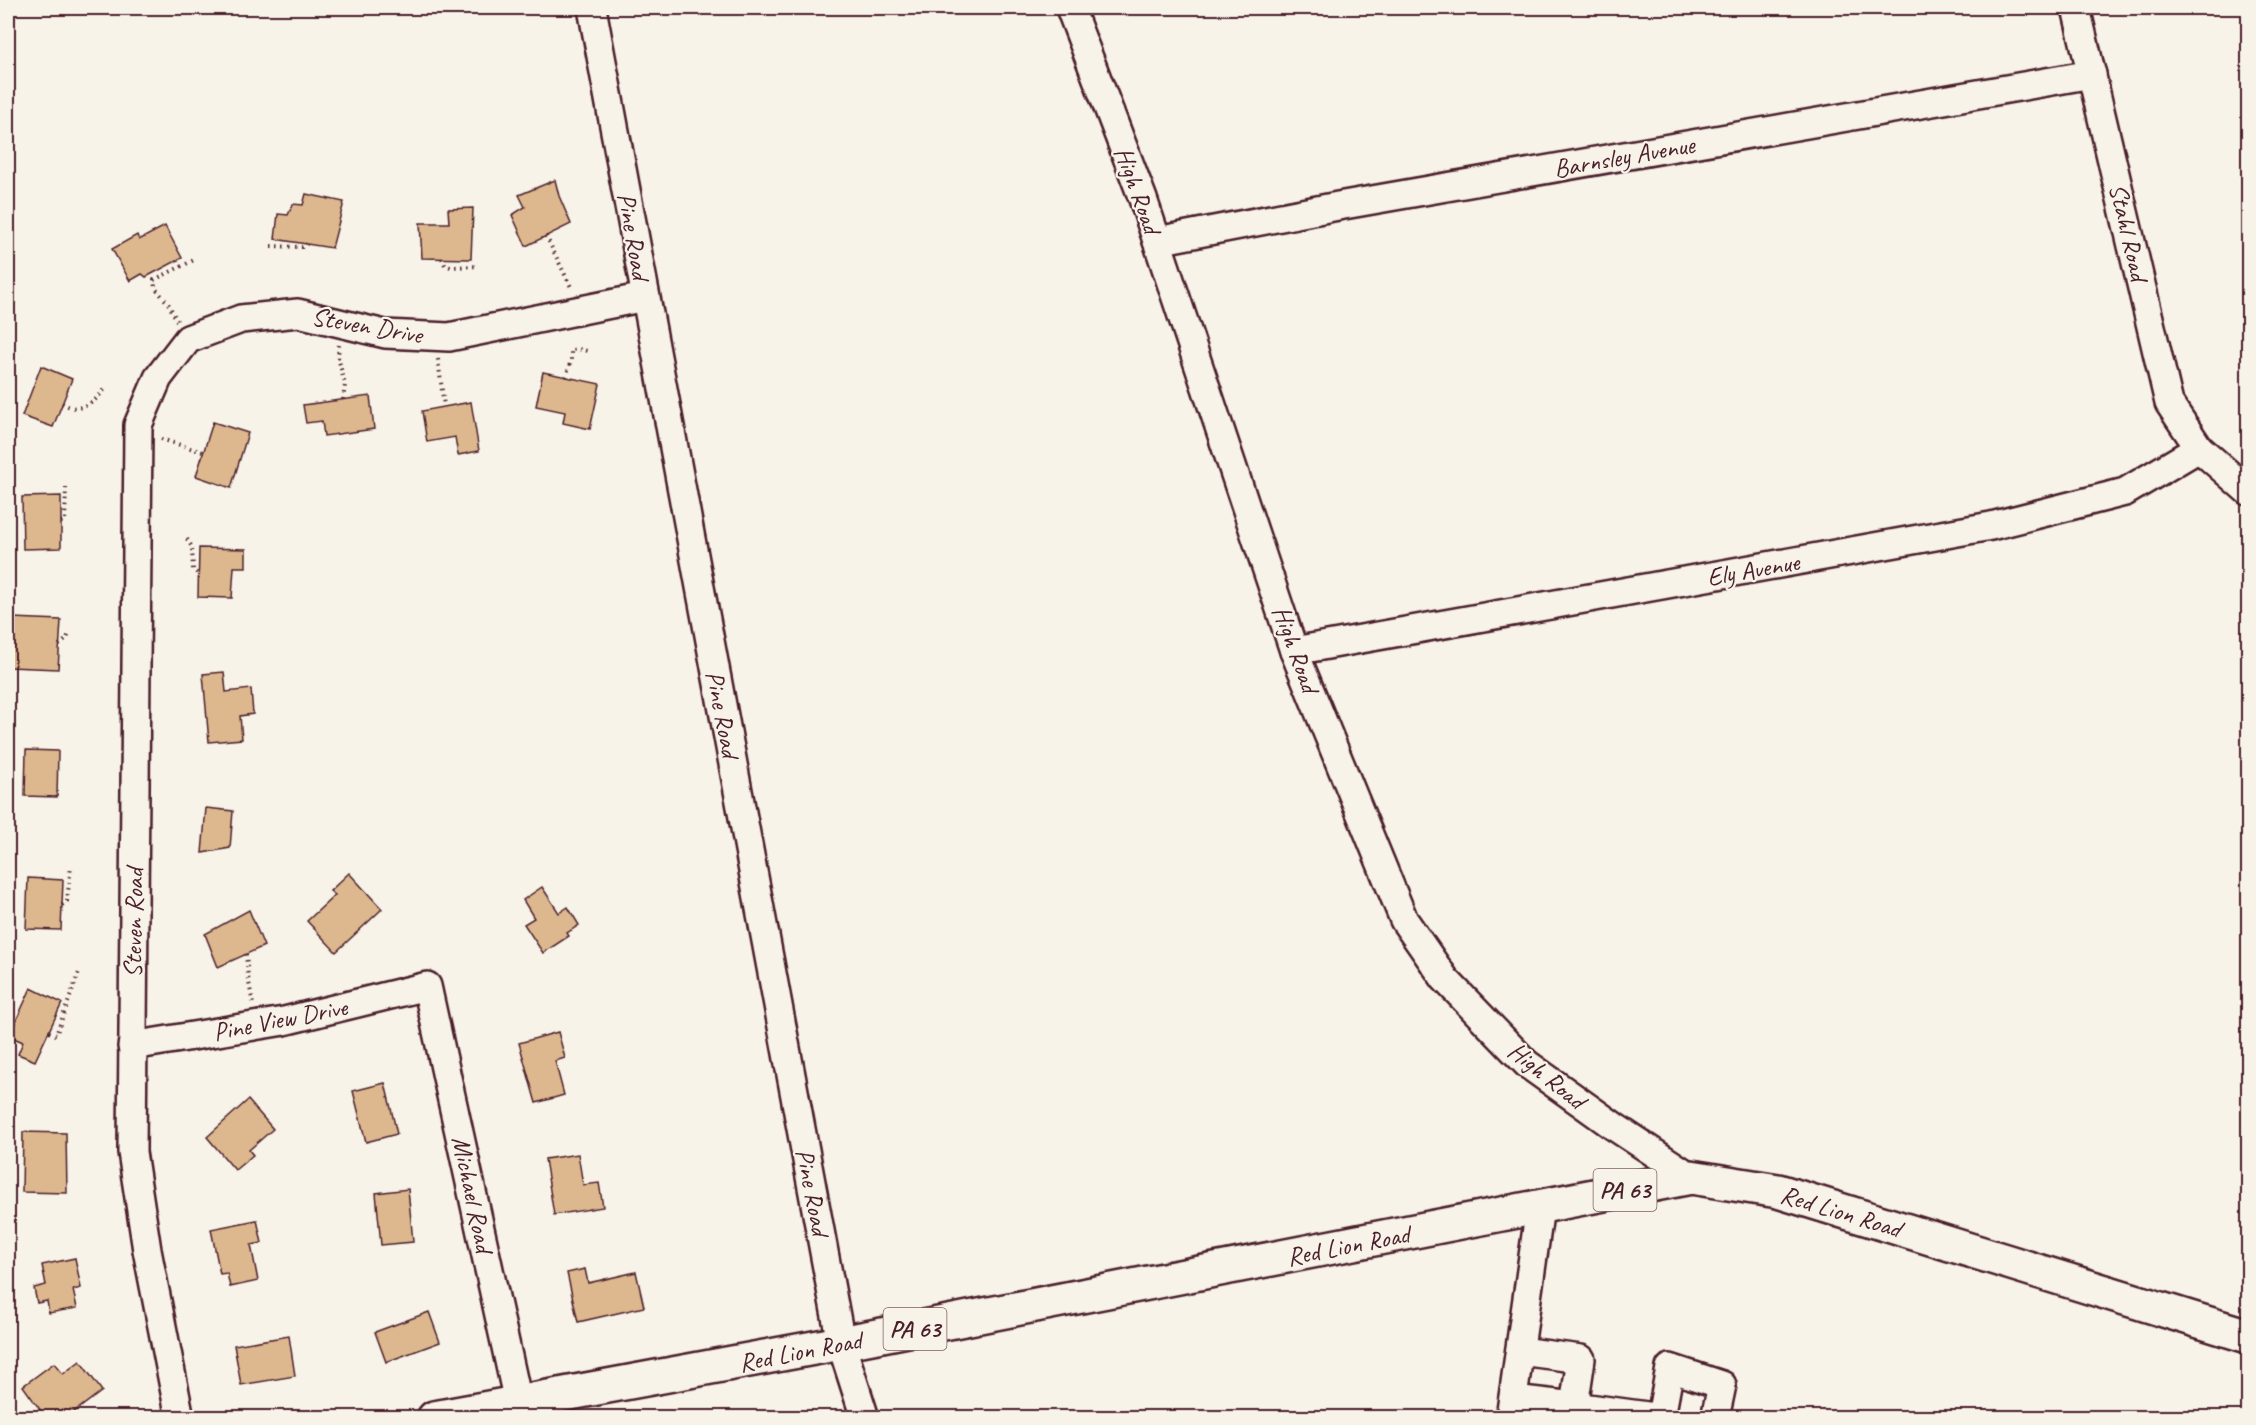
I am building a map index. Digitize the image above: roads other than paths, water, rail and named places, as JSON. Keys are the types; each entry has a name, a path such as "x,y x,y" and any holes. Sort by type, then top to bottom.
{"main road":[{"name":"Red Lion Road","path":"434,1418 841,1344 1691,1177 1778,1191 2248,1336"}],"street":[{"name":"Pine Road","path":"592,8 841,1344 865,1418"},
{"name":"High Road","path":"1070,8 1143,199 1294,651 1404,920 1444,979 1527,1064 1615,1127 1691,1177"},
{"name":"Stahl Road","path":"2076,8 2169,402 2199,448 2248,491"},
{"name":"Barnsley Avenue","path":"1157,241 1350,204 2092,74"},
{"name":"Steven Drive","path":"138,430 158,378 188,339 241,319 298,313 385,333 460,335 645,297"},
{"name":"Steven Road","path":"138,430 132,1152 147,1250 180,1418"},
{"name":"Ely Avenue","path":"1294,651 1991,526 2125,492 2199,448"},
{"name":"Pine View Drive","path":"132,1046 284,1021 427,986"},
{"name":"Michael Road","path":"427,986 518,1402"},
{"path":"1540,1207 1512,1408 1574,1406 1662,1417 1670,1368 1722,1385 1715,1418"},
{"path":"1520,1351 1581,1359 1574,1406"}]}
